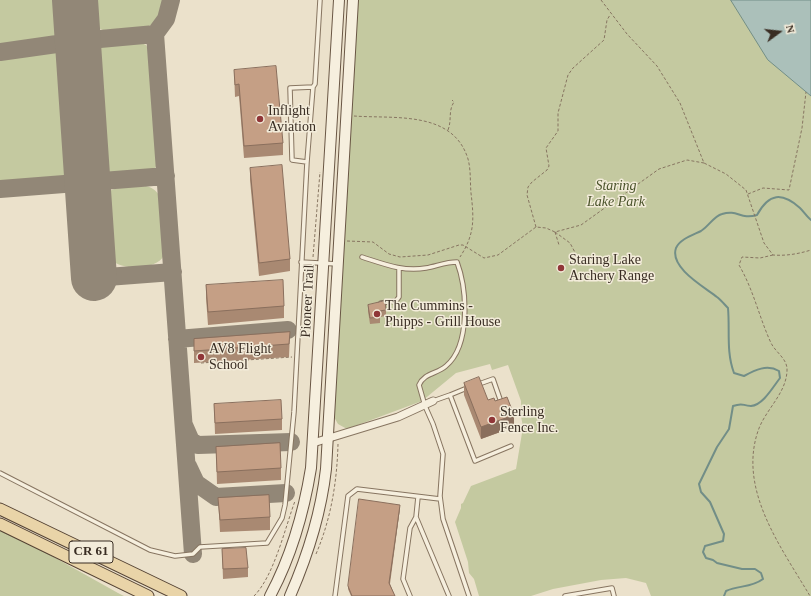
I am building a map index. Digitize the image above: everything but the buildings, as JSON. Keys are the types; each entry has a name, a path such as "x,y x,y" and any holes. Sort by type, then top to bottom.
{"main road":[{"name":"Pioneer Trail","path":"271,593 292,544 301,515 307,489 313,443 338,0"},
{"name":"Pioneer Trail","path":"290,596 302,568 318,516 323,492 328,438 353,0"},
{"name":"CR 61","path":"0,509 181,596"},
{"name":"CR 61","path":"0,524 148,596"},
{"path":"263,596 271,593"}],"street":[{"path":"313,443 398,417 425,406 432,401"}],"lane":[{"path":"0,473 150,550 167,555 193,554 200,547 267,543 282,518 285,505 294,412 307,162 312,87 315,84 320,0"},
{"path":"307,162 292,160 290,88 312,87"},
{"path":"362,257 399,268 425,268 448,262 457,262 464,296 464,322 457,351 450,363 440,371 428,375 421,380 419,385 420,392 443,454 440,499 443,519 469,596"},
{"path":"301,262 338,264"},
{"path":"377,304 396,301 399,297 399,268"},
{"path":"432,401 493,379 503,406"},
{"path":"450,395 475,461 510,446"},
{"path":"335,596 348,496 357,489 440,499"},
{"path":"410,596 403,578 410,528 416,517 418,497"},
{"path":"416,517 449,596"},
{"path":"564,596 612,588 614,596"},
{"path":"595,591 596,596"}],"path":[{"path":"601,0 610,14 627,34 658,66 680,103 704,163"},
{"path":"536,227 526,195 528,187 547,170 549,166 546,148 558,130 558,113 568,75 573,68 604,40 607,20 610,14"},
{"path":"747,194 763,188 789,190 802,128 806,92"},
{"path":"448,130 451,122 450,108 454,102 452,100"},
{"path":"354,116 424,120 437,124 448,130 460,143 468,158 474,222 467,247 457,262"},
{"path":"555,232 581,225 601,209 659,169 687,160 704,163 726,174 746,190 764,243 773,255"},
{"path":"313,263 316,195 320,167"},
{"path":"347,241 373,242 389,254 400,257 428,255 459,245 467,247 484,258 496,256 536,227 546,228 555,232 570,243 578,258 580,258"},
{"path":"555,232 559,245"},
{"path":"810,596 763,513 755,485 755,440 759,428 785,384 787,370 785,360 772,344 751,288 738,265 742,257 760,258 773,255 794,254 811,250"},
{"path":"201,363 297,357"},
{"path":"254,596 265,582 271,569 296,497"}],"green space":[{"path":"0,0 64,0 66,18 64,28 60,32 45,39 0,45"},
{"path":"88,0 164,0 157,20 146,27 103,30 96,27 89,20"},
{"name":"Staring Lake Park","path":"357,0 811,0 811,596 651,596 646,583 626,578 601,580 553,589 531,596 479,596 474,579 469,573 468,562 455,522 461,508 461,504 463,503 471,486 516,469 523,427 521,401 508,365 492,370 490,364 456,373 422,401 347,429 338,424 334,417"},
{"path":"117,41 137,41 146,45 151,54 159,158 155,168 144,174 119,176 110,175 104,172 99,165 92,57 94,51 104,44"},
{"path":"51,50 61,53 68,61 75,161 73,168 69,174 60,179 0,184 0,59"},
{"path":"146,186 155,190 160,197 163,210 165,241 164,255 155,264 148,266 131,267 117,264 109,255 105,240 102,211 103,197 111,190"},
{"path":"0,527 118,593 124,596 0,596"}],"water":[{"path":"731,0 811,0 811,96 768,60"}],"waterway":[{"path":"724,596 726,591 754,584 763,579 761,573 755,569 742,569 717,563 706,558 703,552 705,546 723,541 724,534 710,502 701,492 699,484 717,447 729,429 733,406 741,404 748,406 755,405 764,399 780,378 779,371 770,368 757,370 744,376 734,373 729,349 728,308 683,270 675,255 676,248 680,242 701,231 719,215 727,213 747,216 757,215 766,202 776,197 787,199 800,208 811,220"}],"taxiway":[{"path":"171,0 166,19 155,34 193,554"},
{"path":"0,52 78,41 155,34"},
{"path":"0,189 166,176"},
{"path":"94,278 173,272"},
{"path":"177,339 288,330"},
{"path":"184,425 191,441 198,445 291,442"},
{"path":"188,466 196,483 216,497 286,493"}],"runway":[{"path":"75,0 94,278"}],"place":[{"name":"Inflight Aviation","path":"260,119"},
{"name":"Staring Lake Archery Range","path":"561,268"},
{"name":"The Cummins - Phipps - Grill House","path":"377,314"},
{"name":"AV8 Flight School","path":"201,357"},
{"name":"Sterling Fence Inc.","path":"492,420"}]}
